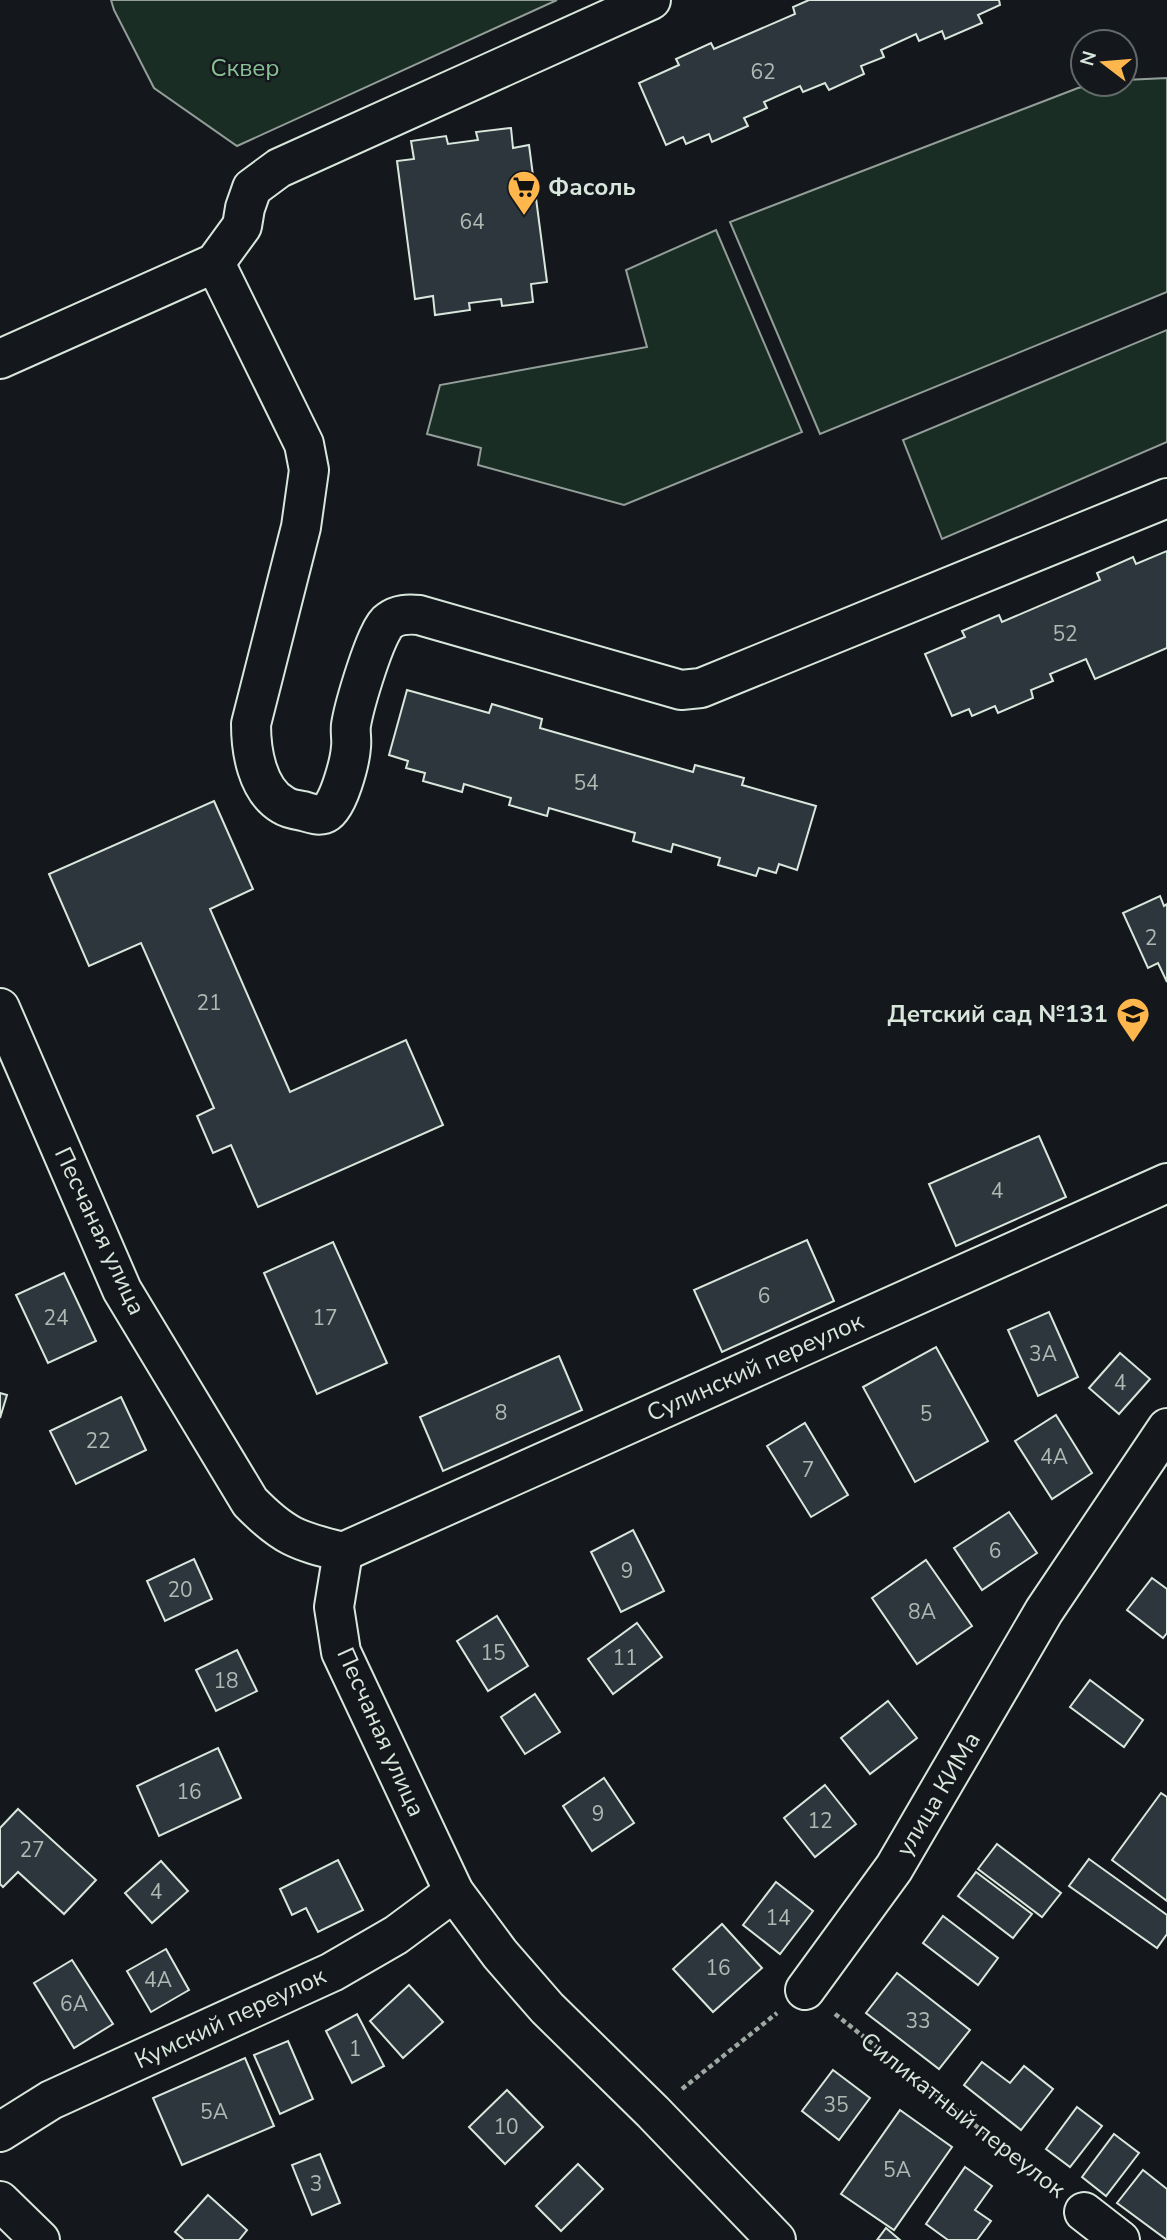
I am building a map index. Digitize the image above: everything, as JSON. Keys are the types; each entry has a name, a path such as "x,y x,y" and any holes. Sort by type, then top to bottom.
{"street":[{"path":"0,359 215,263 242,226 252,188 279,168 651,0"},
{"path":"215,263 304,444 309,470 301,527 251,724 251,744 256,765 271,792 285,807 320,815 329,812 335,804 351,749 351,724 377,635 387,621 403,614 419,614 681,690 701,688 1167,498"},
{"name":"Песчаная улица","path":"5,1032 122,1290 250,1502 273,1525 302,1542 343,1552 334,1607 341,1652 454,1892 500,1954 547,2008 653,2112 776,2240"},
{"name":"Сулинский переулок","path":"343,1552 1167,1183"},
{"name":"улица КИМа","path":"805,1990 894,1868 1044,1611 1167,1428"},
{"name":"Кумский переулок","path":"0,2132 51,2099 332,1972 396,1935 454,1892"},
{"path":"0,2201 40,2240"},
{"name":"Силикатный переулок","path":"1084,2212 1120,2240"}],"path":[{"path":"653,2112 805,1990"},
{"name":"Силикатный переулок","path":"805,1990 1084,2212"}],"green space":[{"name":"Сквер","path":"111,0 557,0 237,146 154,88"},
{"path":"1167,78 1167,292 820,434 730,222 1069,91 1069,98 1139,98 1139,79"},
{"path":"716,230 802,432 624,505 478,465 481,448 427,434 440,385 647,347 626,270"},
{"path":"1167,330 1167,442 942,539 903,440"}],"building":[{"path":"809,0 999,0 1000,5 978,15 982,23 945,39 942,31 919,41 916,34 881,50 884,57 861,66 864,74 829,90 825,83 803,92 800,86 764,102 767,108 744,118 748,126 712,142 709,134 686,144 683,137 666,145 639,83 679,65 676,59 711,43 714,49 795,14 793,7"},
{"path":"511,128 513,148 529,145 547,282 531,284 533,302 502,306 501,299 469,303 470,310 435,315 433,296 415,299 397,161 414,159 411,141 446,136 448,144 478,140 476,132"},
{"path":"1167,551 1167,648 1095,679 1086,659 1050,674 1053,681 1031,690 1033,698 998,713 995,706 972,716 969,709 952,716 925,654 965,637 962,631 999,615 1002,622 1100,580 1097,573 1133,557 1136,564"},
{"path":"407,690 489,713 492,704 542,719 540,728 693,772 695,765 744,778 742,785 816,806 797,870 779,864 776,873 759,868 756,876 718,865 720,858 673,844 671,852 633,841 635,833 549,808 547,816 509,805 511,798 464,784 462,792 423,781 425,773 406,768 408,761 389,755"},
{"path":"214,801 253,889 210,909 290,1092 406,1040 443,1125 258,1207 231,1145 213,1153 197,1116 214,1108 141,943 89,966 49,874"},
{"path":"1160,896 1164,906 1167,904 1167,982 1158,963 1148,968 1123,913"},
{"path":"1039,1136 1066,1197 956,1246 929,1184"},
{"path":"807,1240 834,1301 722,1352 694,1290"},
{"path":"333,1242 387,1363 317,1394 264,1273"},
{"path":"64,1273 96,1341 48,1363 16,1295"},
{"path":"1049,1312 1078,1377 1038,1396 1008,1330"},
{"path":"936,1347 988,1441 915,1482 863,1387"},
{"path":"1120,1353 1150,1379 1119,1414 1089,1388"},
{"path":"559,1356 582,1410 443,1471 420,1417"},
{"path":"0,1393 7,1395 0,1418"},
{"path":"121,1397 146,1450 76,1484 50,1431"},
{"path":"1056,1415 1092,1473 1052,1499 1015,1441"},
{"path":"805,1423 848,1495 811,1517 767,1446"},
{"path":"1009,1512 1037,1553 982,1590 954,1548"},
{"path":"633,1530 664,1591 621,1612 591,1552"},
{"path":"194,1559 212,1599 165,1621 147,1581"},
{"path":"926,1560 972,1626 917,1664 872,1598"},
{"path":"1152,1578 1167,1589 1167,1633 1163,1638 1127,1610"},
{"path":"497,1616 528,1666 488,1691 457,1641"},
{"path":"637,1623 662,1657 613,1694 588,1659"},
{"path":"237,1650 257,1691 216,1711 196,1670"},
{"path":"1090,1680 1143,1720 1124,1747 1070,1707"},
{"path":"535,1694 560,1732 525,1754 501,1717"},
{"path":"888,1701 917,1738 870,1774 841,1738"},
{"path":"218,1748 241,1798 159,1836 137,1786"},
{"path":"604,1778 634,1823 592,1851 563,1806"},
{"path":"825,1785 856,1824 815,1857 784,1818"},
{"path":"1161,1793 1167,1797 1167,1901 1112,1860"},
{"path":"18,1809 96,1880 64,1914 18,1872 3,1887 0,1884 0,1828"},
{"path":"997,1844 1061,1893 1042,1917 978,1869"},
{"path":"1089,1859 1167,1915 1167,1934 1157,1948 1069,1886"},
{"path":"338,1860 363,1910 318,1932 306,1908 292,1915 280,1889"},
{"path":"161,1861 188,1891 152,1923 125,1893"},
{"path":"976,1872 1032,1914 1013,1938 958,1896"},
{"path":"776,1882 813,1911 780,1954 743,1925"},
{"path":"943,1916 998,1958 978,1985 923,1943"},
{"path":"722,1924 762,1968 713,2012 673,1969"},
{"path":"166,1949 189,1990 151,2012 127,1971"},
{"path":"72,1960 113,2024 74,2048 34,1983"},
{"path":"897,1973 970,2030 939,2069 866,2013"},
{"path":"409,1985 443,2022 403,2058 370,2021"},
{"path":"357,2014 384,2066 352,2083 326,2031"},
{"path":"288,2041 313,2099 280,2114 254,2055"},
{"path":"245,2058 274,2126 182,2165 153,2098"},
{"path":"982,2062 1010,2083 1024,2066 1053,2089 1021,2130 964,2085"},
{"path":"833,2070 870,2098 839,2140 802,2111"},
{"path":"507,2090 543,2127 505,2164 469,2127"},
{"path":"1077,2107 1102,2126 1070,2167 1046,2149"},
{"path":"900,2110 952,2147 894,2230 841,2194"},
{"path":"1114,2134 1139,2153 1106,2196 1082,2177"},
{"path":"320,2154 340,2203 312,2215 292,2165"},
{"path":"578,2164 603,2189 561,2231 536,2206"},
{"path":"965,2167 992,2186 975,2210 991,2221 977,2240 948,2240 926,2224"},
{"path":"1143,2170 1167,2189 1167,2240 1117,2203"},
{"path":"208,2195 247,2230 239,2240 184,2240 175,2232"},
{"path":"886,2228 900,2240 877,2240"}],"place":[{"name":"Фасоль","path":"524,217"},
{"name":"Детский сад №131","path":"1133,1044"}]}
